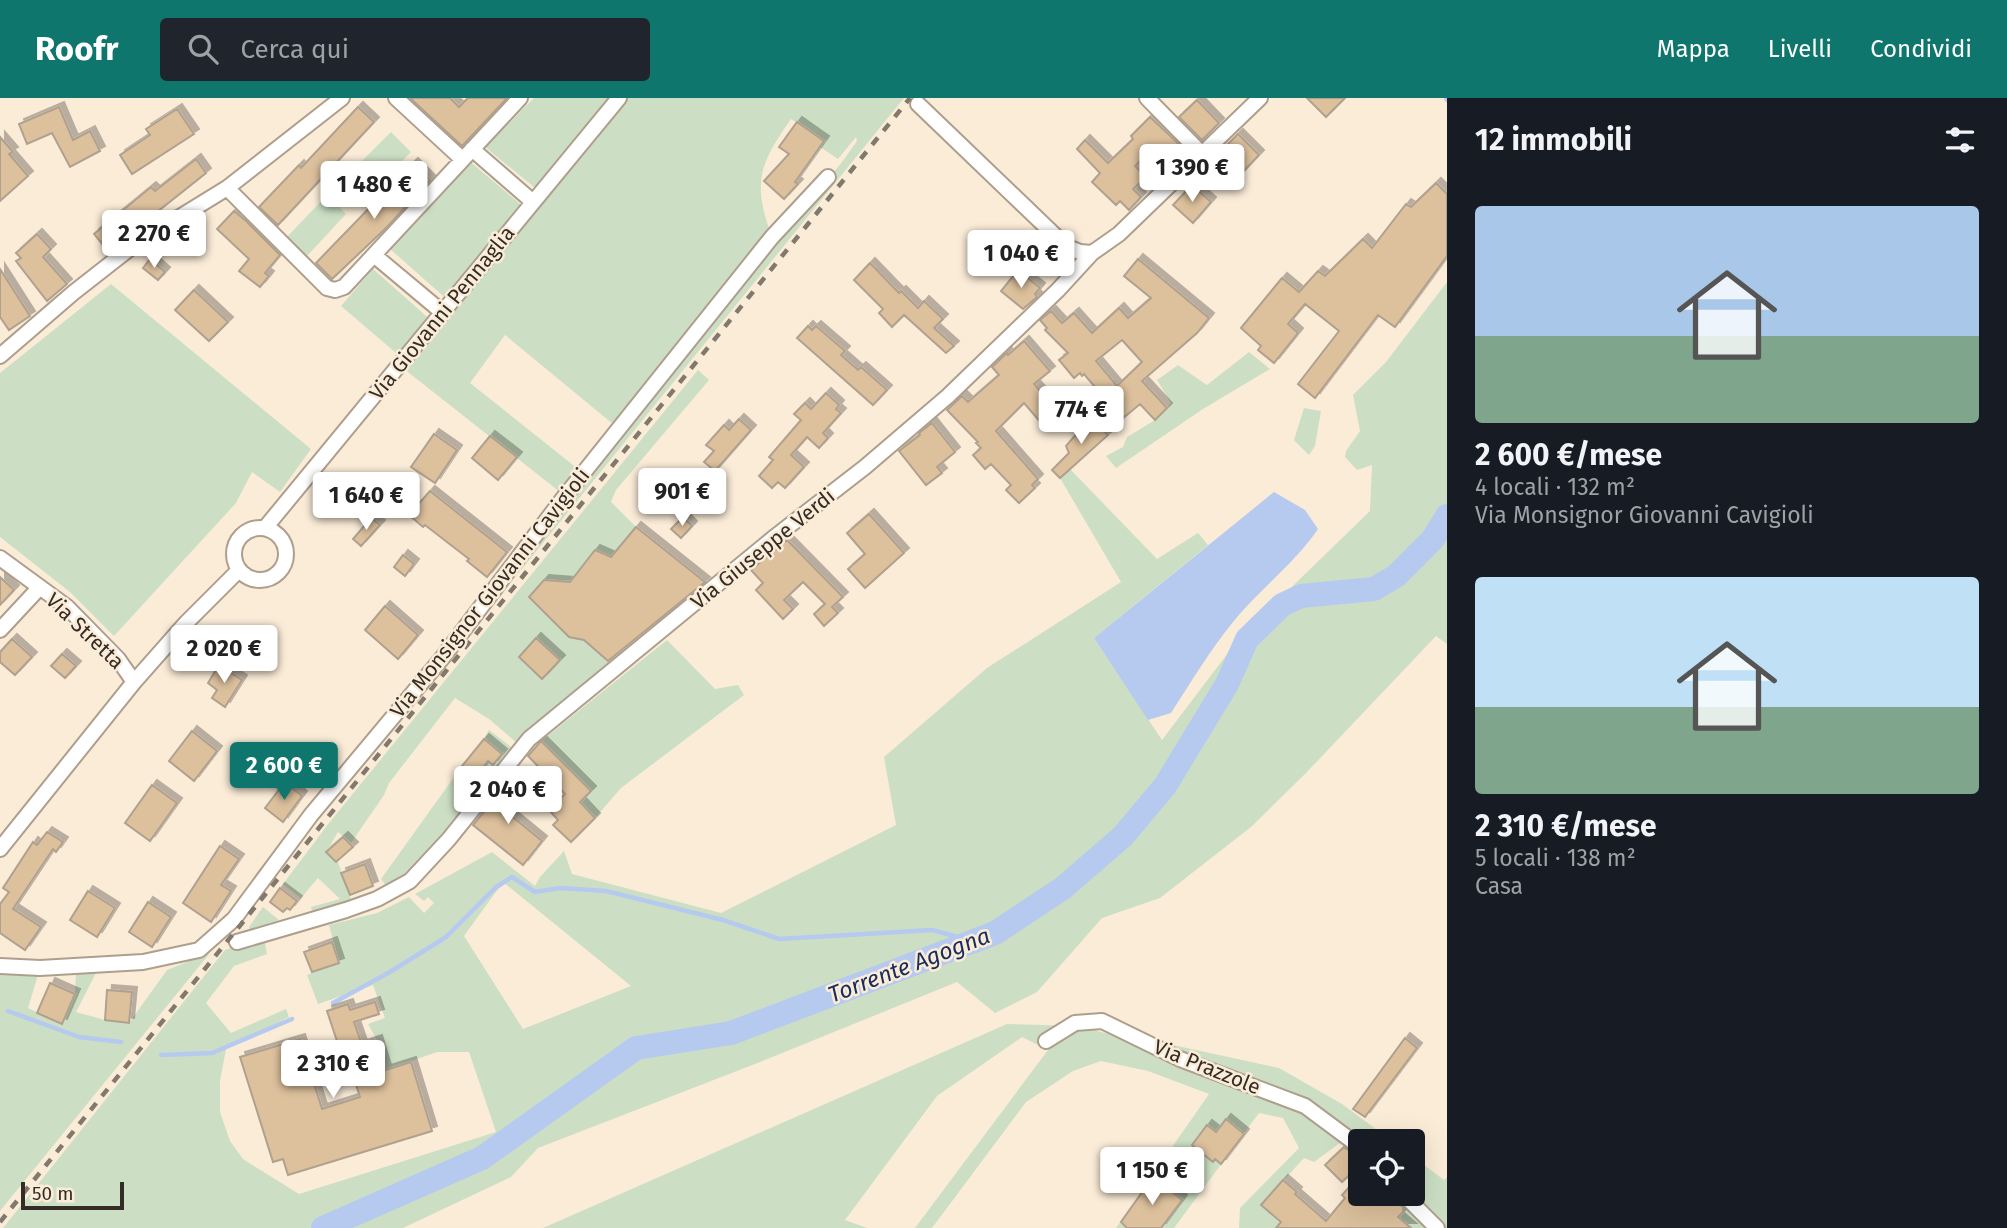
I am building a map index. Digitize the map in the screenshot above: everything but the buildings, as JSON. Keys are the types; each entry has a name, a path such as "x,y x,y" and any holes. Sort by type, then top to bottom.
{"street":[{"path":"0,356 133,246 226,187 342,98"},
{"path":"396,98 533,202"},
{"path":"226,187 327,288 335,290 344,287 375,256 520,98"},
{"name":"Via Giovanni Pennaglia","path":"265,528 619,98"},
{"path":"1147,98 1202,154"},
{"name":"Via Giuseppe Verdi","path":"237,942 346,910 377,899 411,881 449,839 529,739 776,536 865,467 938,404 1058,290 1092,253 1119,234 1260,98"},
{"path":"918,104 1067,247 1080,253 1092,253"},
{"name":"Via Monsignor Giovanni Cavigioli","path":"0,966 40,968 143,962 199,950 234,919 311,815 443,657 565,496 772,237 828,177"},
{"path":"375,256 442,312"},
{"path":"265,528 281,539 285,548 285,559 282,568 275,575 256,580 239,570 234,550 245,532 265,528"},
{"name":"Via Stretta","path":"0,558 67,607 118,659 134,682"},
{"path":"0,849 134,682 187,622 239,570"},
{"path":"0,630 40,587"},
{"name":"Via Prazzole","path":"1046,1041 1074,1023 1102,1021 1180,1059 1305,1106 1348,1138"},
{"path":"1414,1206 1437,1228"}],"green space":[{"path":"534,98 904,98 521,570 520,567 655,394 857,141 856,137 838,159 820,147 823,140 791,119 772,149 762,175 762,202 772,237 619,429 505,335 470,383 583,473 565,496 399,365 403,359 341,306 373,269 433,322 450,302 390,249 467,159 526,209 540,192 485,147"},
{"path":"391,132 411,152 379,184 359,164"},
{"path":"327,195 346,214 307,256 287,237"},
{"path":"1447,282 1447,644 1436,636 1251,827 1160,898 1102,918 1037,992 995,1013 957,982 538,1148 511,1177 403,1228 3,1228 225,950 264,938 267,954 234,966 206,1003 231,1033 286,1009 289,1017 226,1049 220,1081 220,1112 230,1141 243,1159 299,1194 496,1132 469,1052 437,1052 386,1070 377,1040 368,1024 385,1018 373,985 318,1004 307,975 339,962 329,925 377,913 409,897 424,913 434,903 428,897 424,901 415,894 492,852 535,886 564,851 572,874 721,913 896,825 884,757 987,668 1121,582 1060,478 1070,469 1157,559 1198,533 1208,545 1094,638 1162,740 1240,637 1370,511 1372,465 1357,470 1345,457 1346,451 1360,431 1353,395 1386,362","holes":["503,882 631,986 523,1029 464,936"]},
{"path":"111,284 311,449 280,492 252,472 236,503 114,636 70,592 0,537 0,373"},
{"path":"1249,352 1270,369 1203,409 1116,468 1106,456 1123,447 1127,437 1155,420 1171,403 1157,380 1178,365 1207,385"},
{"path":"698,370 709,380 616,490 611,502 636,527 611,557 595,551 570,582 544,580 530,596 569,637 584,640 612,665 570,695 571,698 518,744 489,719 455,698 389,783 384,795 351,843 338,832 327,851 338,862 351,900 312,911 311,907 340,899 318,878 301,898 283,884 329,823"},
{"path":"1304,408 1321,411 1315,446 1309,455 1294,440"},
{"path":"667,640 715,689 738,685 744,695 621,788 595,818 580,802 590,791 541,741"},
{"path":"489,730 514,749 412,869 402,879 387,887 381,879 462,766 476,777 488,761 493,765 502,754 484,739"},
{"path":"263,907 279,920 250,930 249,927"},
{"path":"210,953 0,1211 0,966 40,968 28,1008 61,1024 75,994 76,972 96,973 76,1012 129,1023 167,970"},
{"path":"1007,1024 1077,1026 1279,1068 1342,1104 1376,1129 1348,1129 1348,1137 1314,1162 1304,1158 1262,1204 1280,1223 1280,1228 1239,1228 1240,1208 1299,1148 1283,1118 1259,1113 1174,1228 1116,1228 1209,1094 1148,1071 1101,1061 1073,1071 1026,1102 932,1228 915,1228 1048,1050 1022,1037 937,1096 845,1220 867,1228 543,1228"},
{"path":"1425,1166 1444,1180 1447,1177 1447,1228 1442,1228 1423,1206 1425,1206"},
{"path":"1401,1206 1408,1206 1430,1228 1411,1228 1398,1217 1404,1209"}],"water":[{"path":"1274,492 1305,510 1318,529 1298,554 1233,622 1171,713 1148,720 1094,638"}],"waterway":[{"name":"Torrente Agogna","path":"323,1228 482,1158 636,1048 731,1033 995,933 1063,888 1123,836 1165,786 1227,684 1247,639 1282,605 1301,596 1374,589 1396,576 1433,539 1447,516"},
{"path":"333,1003 446,937 495,888 512,877 535,892 560,888 606,891 723,920 779,939 932,930 973,941"},
{"path":"8,1011 79,1037 121,1042"},
{"path":"161,1055 212,1053 292,1019"}],"railway":[{"path":"0,1222 910,98"}]}
